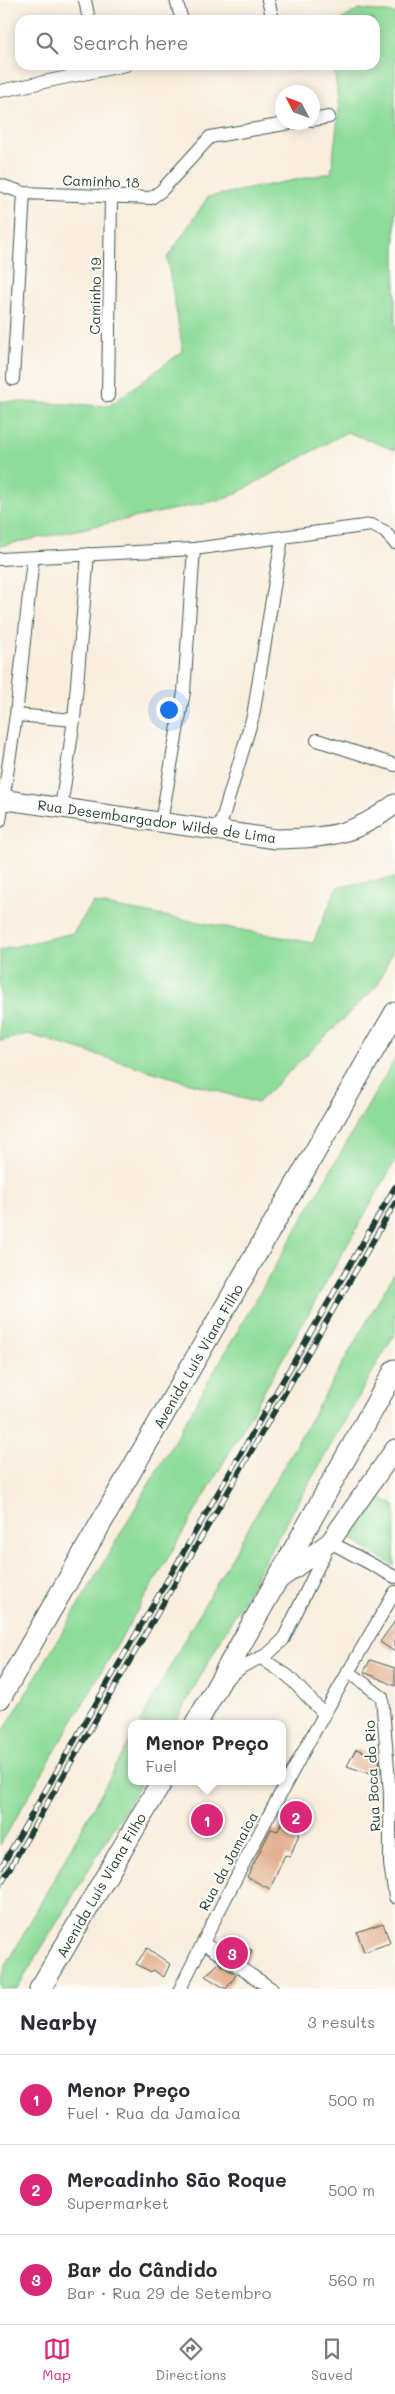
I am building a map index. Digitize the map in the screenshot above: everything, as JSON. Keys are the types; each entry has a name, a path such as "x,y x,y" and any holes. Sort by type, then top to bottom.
{"highway":[{"name":"Avenida Luís Viana Filho","path":"0,1698 395,1013"},
{"path":"198,1720 395,1370"},
{"name":"Avenida Luís Viana Filho","path":"40,1989 160,1785"}],"main road":[{"name":"Rua Desembargador Wilde de Lima","path":"2,799 276,840 317,838 350,832 381,815 395,804"},
{"path":"277,1581 330,1542 395,1449"}],"street":[{"path":"84,0 88,15"},
{"path":"176,0 180,15"},
{"path":"268,0 271,15"},
{"path":"0,91 86,70"},
{"path":"320,119 329,117"},
{"name":"Caminho 18","path":"0,185 24,193 151,198 156,195 210,137 275,126"},
{"path":"13,378 24,193"},
{"name":"Caminho 19","path":"108,396 111,197"},
{"path":"0,559 194,549 371,525 384,531 395,543"},
{"path":"219,830 253,716 282,538"},
{"path":"161,822 184,692 194,549"},
{"path":"62,808 74,720 88,554"},
{"path":"0,821 16,715 33,558"},
{"path":"16,715 74,720"},
{"path":"317,740 395,765"},
{"path":"216,1690 243,1666 261,1658 283,1640 330,1542 395,1577"},
{"name":"Rua da Jamaica","path":"180,1989 324,1714 395,1592"},
{"path":"261,1658 288,1676 324,1714"},
{"name":"Rua Boca do Rio","path":"348,1671 382,1697 390,1793 390,1864 395,1897"},
{"path":"203,1942 272,1989"}],"green space":[{"path":"359,9 395,13 395,450 347,432 228,498 0,546 0,401 109,406 183,351 167,258 208,197 331,173 339,110 335,70 380,70 380,15 349,15"},
{"path":"395,878 395,945 377,986 257,1103 28,1034 0,1041 0,950 73,933 93,903 313,943 337,887"},
{"path":"395,1059 395,1161 209,1488 0,1845 0,1737 93,1581"},
{"path":"395,1272 395,1333 176,1720 141,1720 186,1637"},
{"path":"375,1494 395,1506 394,1566 349,1538"},
{"path":"128,1744 128,1785 140,1785 17,1989 0,1989 0,1977"}],"building":[{"path":"395,1621 395,1652 380,1642"},
{"path":"370,1660 395,1668 395,1686 364,1672"},
{"path":"356,1749 379,1757 380,1773 364,1772 347,1766"},
{"path":"288,1806 311,1817 305,1831 301,1829 290,1857 285,1855 270,1889 247,1877 271,1829 278,1831"},
{"path":"383,1923 390,1943 364,1952 357,1932"},
{"path":"224,1937 252,1950 246,1962 221,1945"},
{"path":"147,1948 170,1964 164,1977 153,1970 151,1972 136,1964"},
{"path":"219,1963 236,1975 226,1989 205,1976"}],"railway":[{"path":"0,1869 395,1187"},
{"path":"0,1885 395,1203"}],"place":[{"name":"Mercadinho São Roque","path":"296,1817"},
{"name":"Menor Preço","path":"207,1820"},
{"name":"Bar do Cândido","path":"232,1953"}]}
